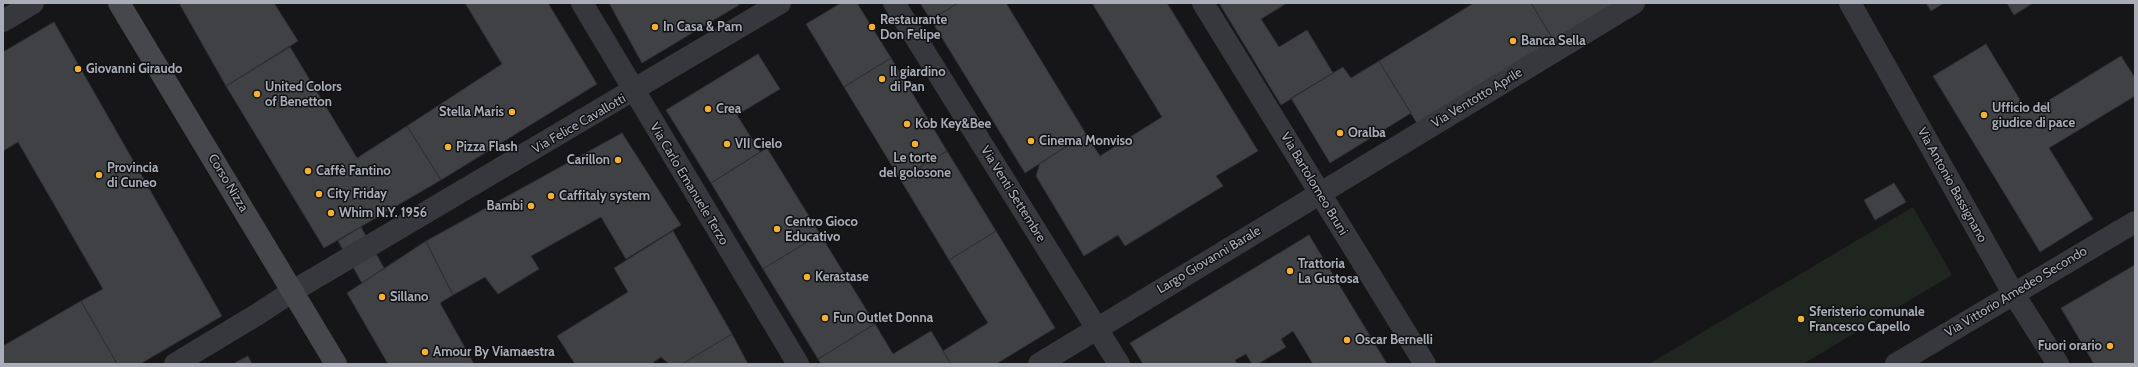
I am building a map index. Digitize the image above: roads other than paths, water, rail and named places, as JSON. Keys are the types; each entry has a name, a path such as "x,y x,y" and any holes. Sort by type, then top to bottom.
{"street":[{"path":"3,21 33,3"},
{"name":"Corso Nizza","path":"119,3 336,364"},
{"name":"Via Carlo Emanuele Terzo","path":"582,3 633,91 798,364"},
{"name":"Via Felice Cavallotti","path":"175,364 293,291 780,3"},
{"name":"Via Venti Settembre","path":"894,3 1119,364"},
{"name":"Via Bartolomeo Bruni","path":"1203,3 1425,364"},
{"name":"Via Ventotto Aprile","path":"1320,192 1634,3"},
{"name":"Via Antonio Bassignano","path":"1850,3 2013,293 2058,364"},
{"name":"Largo Giovanni Barale","path":"1097,328 1320,192"},
{"name":"Via Vittorio Amedeo Secondo","path":"1896,364 2013,293 2135,222"},
{"path":"1039,364 1097,328"}],"place":[{"name":"In Casa & Pam","path":"655,27"},
{"name":"Restaurante Don Felipe","path":"872,27"},
{"name":"Banca Sella","path":"1513,41"},
{"name":"Giovanni Giraudo","path":"78,69"},
{"name":"Il giardino di Pan","path":"882,79"},
{"name":"United Colors of Benetton","path":"257,94"},
{"name":"Crea","path":"708,109"},
{"name":"Stella Maris","path":"512,112"},
{"name":"Ufficio del giudice di pace","path":"1984,115"},
{"name":"Kob Key&Bee","path":"907,124"},
{"name":"Oralba","path":"1340,133"},
{"name":"Cinema Monviso","path":"1031,141"},
{"name":"VII Cielo","path":"727,144"},
{"name":"Le torte del golosone","path":"915,144"},
{"name":"Pizza Flash","path":"448,147"},
{"name":"Carillon","path":"618,160"},
{"name":"Caffè Fantino","path":"308,171"},
{"name":"Provincia di Cuneo","path":"99,175"},
{"name":"City Friday","path":"319,194"},
{"name":"Caffitaly system","path":"551,196"},
{"name":"Bambi","path":"531,206"},
{"name":"Whim N.Y. 1956","path":"331,213"},
{"name":"Centro Gioco Educativo","path":"777,229"},
{"name":"Trattoria La Gustosa","path":"1290,271"},
{"name":"Kerastase","path":"807,277"},
{"name":"Sillano","path":"382,297"},
{"name":"Fun Outlet Donna","path":"825,318"},
{"name":"Sferisterio comunale Francesco Capello","path":"1801,319"},
{"name":"Oscar Bernelli","path":"1347,340"},
{"name":"Fuori orario","path":"2110,346"},
{"name":"Amour By Viamaestra","path":"425,352"}]}
